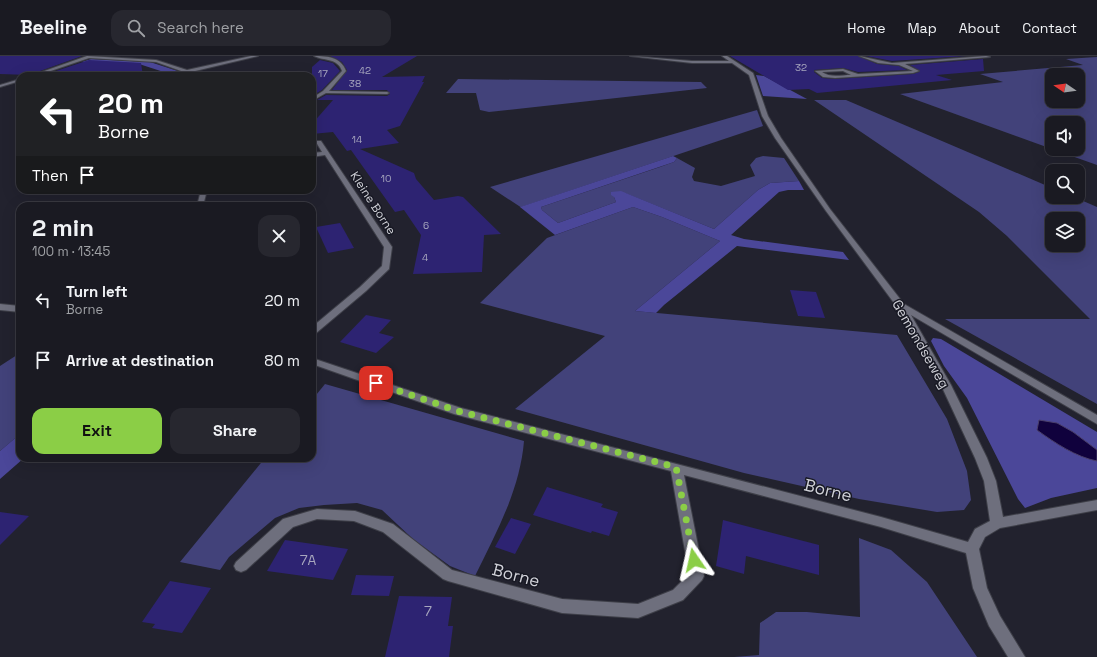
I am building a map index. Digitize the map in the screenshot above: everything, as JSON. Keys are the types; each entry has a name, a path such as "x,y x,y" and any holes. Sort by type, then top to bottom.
{"street":[{"path":"44,72 90,57 156,61 189,71 256,56"},
{"path":"316,56 338,62 343,66 344,71 325,92 316,98"},
{"path":"632,56 692,62 734,62"},
{"name":"Gemondseweg","path":"724,56 751,74 765,116 778,138 828,210 900,306 946,385 982,458 990,481 998,522"},
{"path":"861,56 881,63 988,56"},
{"path":"859,76 843,70 817,71 830,77 859,76 917,71 899,63"},
{"path":"0,86 16,81"},
{"path":"325,92 386,92"},
{"name":"Kleine Borne","path":"316,329 363,289 386,267 388,247 319,142"},
{"path":"316,154 326,153"},
{"path":"900,306 943,329 1097,420"},
{"path":"0,307 16,309"},
{"name":"Borne","path":"316,362 458,411 881,522 972,549"},
{"name":"Borne","path":"241,566 288,523 317,514 355,516 388,528 448,575 562,606 638,611 678,595 697,576 676,467"},
{"path":"1017,657 994,621 980,588 972,549 980,533 998,522 1097,505"}],"shaded area":[{"path":"1097,57 1097,165 1072,156 1085,156 1085,116 1045,116 1045,146 900,94 1003,82 980,74 1045,68 1045,108 1085,108 1085,68 1049,68 1083,65 1066,59"},
{"path":"91,59 150,62 181,72 164,72 136,63 82,62"},
{"path":"756,75 764,76 807,99 763,96"},
{"path":"458,79 701,82 707,88 489,112 480,110 476,93 446,93"},
{"path":"814,100 846,100 1045,185 1045,204 1085,204 1085,202 1097,207 1097,404 945,319 1090,319 1007,236 979,212"},
{"path":"757,110 763,126 521,207 522,208 490,187"},
{"path":"673,156 677,158 674,162 541,207 542,210 558,223 616,202 614,197 611,195 611,192 621,191 714,229 758,190 770,183 799,181 804,190 788,190 779,192 731,235 744,239 843,252 849,260 737,246 656,313 635,311 720,241 662,217 633,207 555,235 520,207"},
{"path":"763,156 784,158 799,181 770,183 758,190 714,229 625,193 614,197 616,202 558,223 542,210 541,207 674,162 677,158 695,168 692,177 694,181 721,186 755,176 750,165 756,158"},
{"path":"633,207 662,217 720,241 635,311 897,335 947,419 967,471 971,500 964,510 937,512 859,499 744,473 515,409 605,336 480,303 547,238"},
{"path":"933,338 941,339 1097,432 1097,450 1073,432 1057,423 1037,430 1074,453 1097,461 1097,488 1051,498 1025,508 1018,499 967,398 944,366 931,341"},
{"path":"16,356 16,437 0,451 0,366"},
{"path":"325,384 524,441 518,477 506,511 475,576 450,566 413,539 382,510 357,503 299,508 275,518 229,557 220,570 180,562 262,462 316,462 316,395"},
{"path":"1039,420 1057,423 1073,432 1097,450 1097,461 1074,453 1044,435 1037,430"},
{"path":"16,437 16,462 19,462 0,479 0,451"},
{"path":"859,538 891,550 927,582 977,657 734,657 759,655 760,623 776,612 807,612 860,617"}],"building":[{"path":"0,56 82,56 37,72 16,72 16,75 0,74"},
{"path":"330,56 417,56 382,77 425,76 422,82 424,82 400,126 387,130 399,143 360,149 414,173 416,179 434,200 458,196 463,197 501,234 484,235 482,272 413,274 421,235 404,210 395,212 351,150 347,151 333,132 316,134 316,119 333,100 317,100 326,95 387,96 390,94 387,90 332,90 347,70 342,62"},
{"path":"730,56 858,56 877,64 899,66 907,70 858,72 843,68 814,70 814,72 822,78 835,79 913,74 920,71 910,65 983,59 984,71 936,75 952,80 817,93 809,89 788,90"},
{"path":"866,56 966,56 892,61"},
{"path":"89,60 141,63 142,72 53,72"},
{"path":"320,60 333,63 340,71 322,90 316,94 316,72 312,72 312,67"},
{"path":"340,223 354,248 328,253 316,227"},
{"path":"790,290 816,292 825,318 798,316"},
{"path":"366,315 391,320 379,333 394,337 376,353 340,342"},
{"path":"547,487 603,504 601,507 618,512 609,536 592,531 591,533 533,515"},
{"path":"0,512 29,516 0,545"},
{"path":"511,518 531,524 515,554 495,547"},
{"path":"723,520 819,545 819,575 746,556 744,574 716,566"},
{"path":"285,540 348,549 333,580 267,571"},
{"path":"356,575 394,576 389,596 351,595"},
{"path":"170,581 211,588 182,633 152,628 155,624 142,622"},
{"path":"399,596 452,597 448,626 453,626 449,657 385,657"}],"route":[{"path":"376,383 458,411 676,467 694,560"}]}
